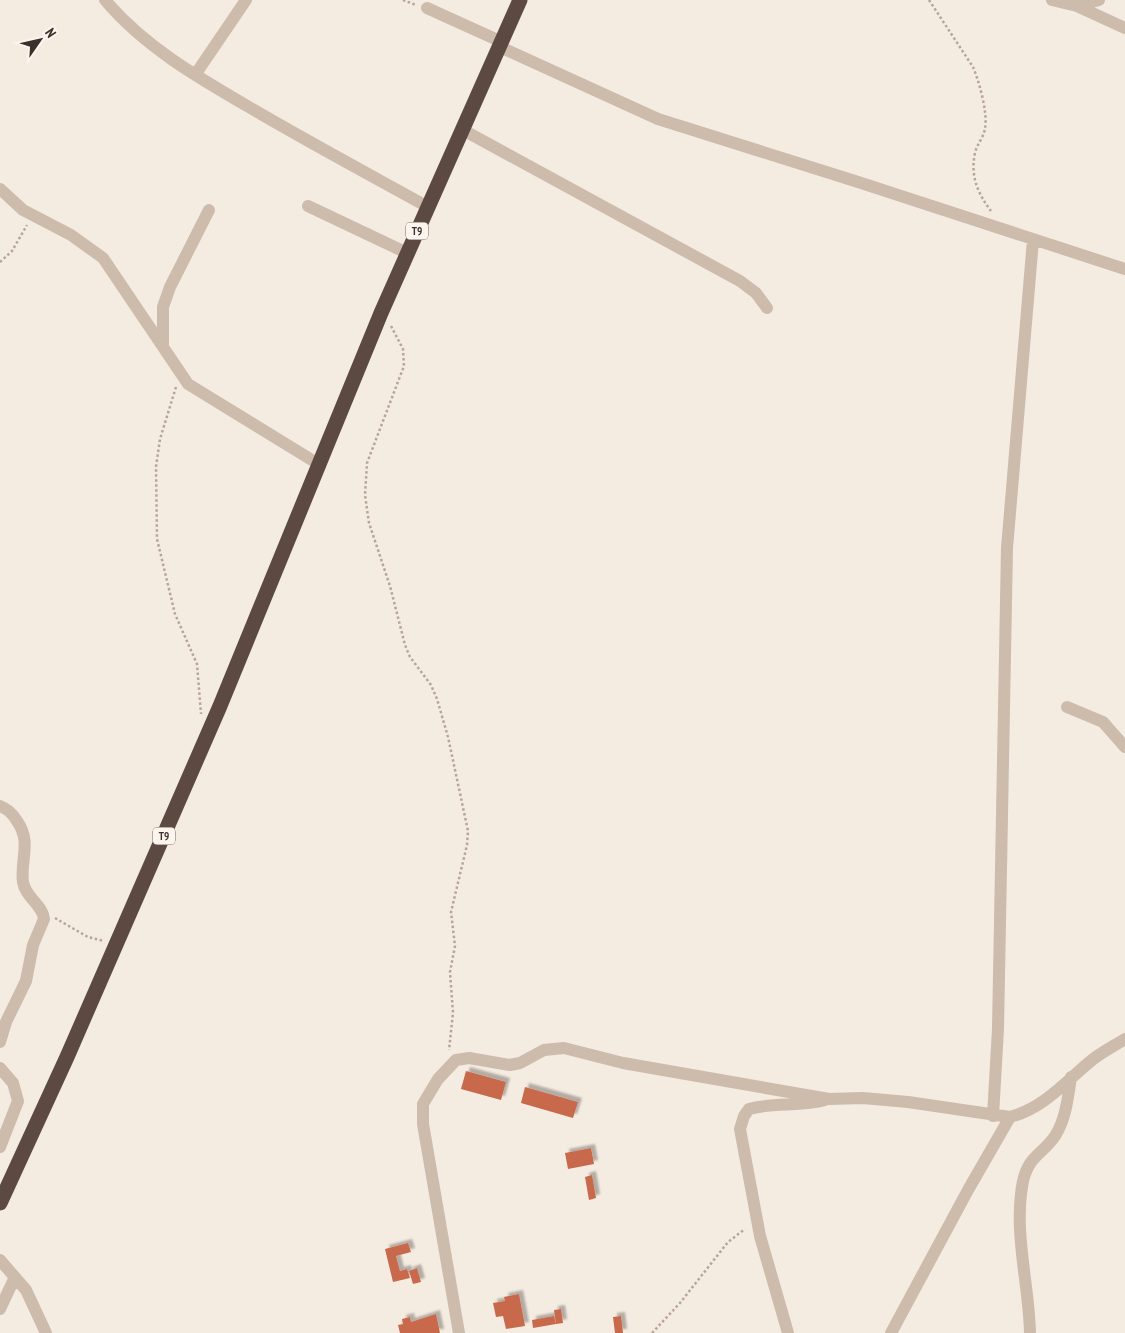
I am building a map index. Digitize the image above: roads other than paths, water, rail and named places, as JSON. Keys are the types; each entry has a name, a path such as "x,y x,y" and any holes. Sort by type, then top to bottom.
{"highway":[{"name":"T9","path":"0,1203 206,739 381,313 520,0"}],"street":[{"path":"105,0 139,36 195,75 428,207"},
{"path":"195,75 246,0"},
{"path":"1052,0 1077,6 1125,28"},
{"path":"1077,6 1099,0"},
{"path":"427,8 658,119 1125,269"},
{"path":"463,130 740,281 756,293 767,308"},
{"path":"0,189 14,203 36,217 71,234 103,258 163,350 188,384 208,398 281,439 320,465"},
{"path":"308,206 407,254"},
{"path":"163,350 163,307 170,287 209,210"},
{"path":"994,1116 998,1029 1006,548 1033,240"},
{"path":"1067,707 1103,722 1125,747"},
{"path":"0,806 12,814 24,831 26,843 23,882 28,894 44,915 44,921 33,945 26,981 6,1022 0,1042"},
{"path":"459,1333 423,1124 424,1104 438,1079 448,1067 462,1058 510,1065 520,1063 544,1050 564,1048 623,1063 829,1099 863,1098 908,1102 1010,1117 1024,1113 1048,1100 1094,1058 1125,1039"},
{"path":"0,1068 13,1083 18,1100 0,1146"},
{"path":"1030,1333 1029,1302 1020,1239 1023,1180 1031,1159 1054,1137 1062,1124 1071,1077"},
{"path":"788,1333 757,1221 740,1129 744,1116 749,1109 763,1105 810,1104 829,1099"},
{"path":"891,1333 968,1190 1010,1117"},
{"path":"0,1260 26,1290 46,1333"},
{"path":"0,1308 15,1277"}]}
